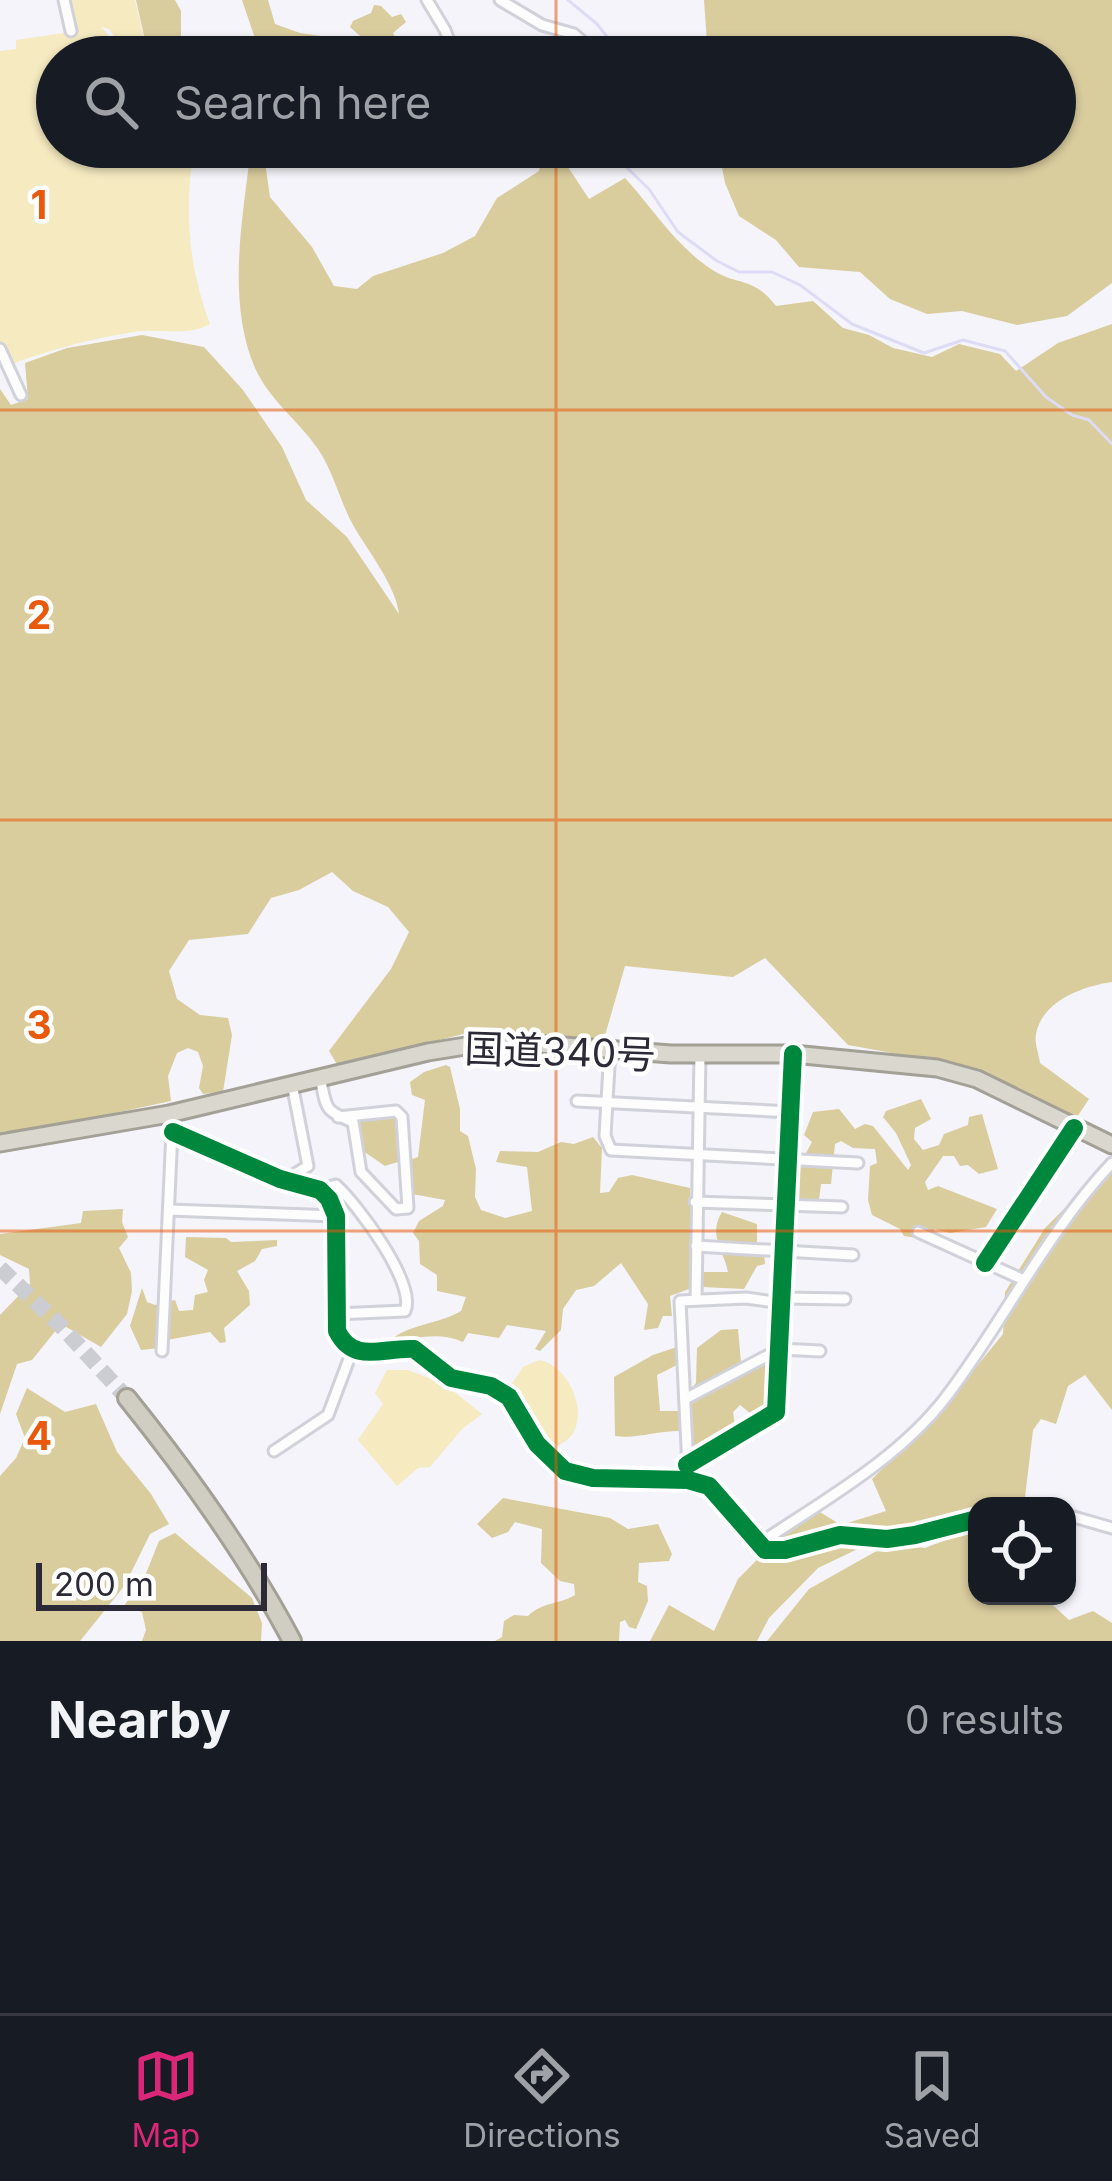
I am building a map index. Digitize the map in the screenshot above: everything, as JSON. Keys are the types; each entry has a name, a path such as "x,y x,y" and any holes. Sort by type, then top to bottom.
{"highway":[{"name":"国道340号","path":"0,1143 169,1114 477,1042 520,1041 700,1054 793,1054 956,1072 1112,1145"},
{"path":"127,1398 189,1475 266,1590 292,1641"}],"street":[{"path":"64,0 71,31"},
{"path":"427,0 447,36"},
{"path":"500,0 542,25 576,36"},
{"path":"0,350 21,395"},
{"path":"610,1049 605,1143 610,1150 858,1163"},
{"path":"696,1300 700,1054"},
{"path":"687,1466 776,1412 793,1054"},
{"path":"320,1077 328,1111 338,1117 353,1122 359,1166 366,1180 396,1209 407,1208 402,1117 386,1109 338,1117"},
{"path":"284,1180 308,1166 292,1084"},
{"path":"577,1101 791,1112"},
{"path":"162,1351 169,1114"},
{"path":"985,1263 1074,1128"},
{"path":"172,1132 284,1180 320,1190 336,1216 337,1331 352,1351 415,1349 452,1378 491,1386 517,1407 549,1459 578,1476 688,1480 709,1486 757,1545 773,1552 840,1535 887,1539 968,1522"},
{"path":"757,1545 887,1454 944,1400 1075,1205 1112,1163"},
{"path":"320,1190 336,1185 355,1204 382,1243 408,1298 405,1312 336,1314"},
{"path":"695,1202 842,1207"},
{"path":"169,1210 336,1216"},
{"path":"918,1232 1024,1280"},
{"path":"696,1246 853,1255"},
{"path":"688,1480 680,1301 845,1299"},
{"path":"685,1399 780,1349 820,1352"},
{"path":"274,1451 328,1415 352,1351"},
{"path":"1076,1518 1112,1528"}],"shaded area":[{"path":"64,0 135,0 143,36 114,36 101,27 109,36 44,36 71,32"},
{"path":"136,0 175,0 181,11 181,36 144,36"},
{"path":"242,0 268,0 275,24 321,36 254,36"},
{"path":"704,0 1112,0 1112,283 1067,316 1017,325 962,311 927,314 890,299 860,272 799,267 776,240 739,216 722,168 1076,168 1076,36 707,36"},
{"path":"374,5 381,6 392,17 401,14 406,22 394,36 360,36 350,27 371,13"},
{"path":"36,37 36,168 192,168 190,237 210,324 192,330 102,338 12,364 0,357 0,51 16,49 16,40"},
{"path":"248,168 266,168 270,197 312,247 334,286 357,289 373,276 443,253 475,236 497,198 540,168 569,168 589,199 625,178 686,249 721,274 760,290 776,306 813,301 843,328 893,348 932,357 959,344 1000,354 1016,371 1058,343 1112,324 1112,982 1089,987 1055,1004 1040,1022 1036,1037 1040,1063 1089,1099 1077,1117 953,1064 848,1045 765,958 733,977 625,966 604,1039 467,1033 338,1066 329,1051 391,969 409,932 388,907 353,891 332,872 299,890 271,898 248,934 189,940 169,971 177,999 200,1015 228,1018 232,1035 223,1092 203,1094 199,1088 203,1066 198,1052 188,1048 177,1053 168,1076 171,1101 50,1127 0,1132 0,389 11,405 28,399 25,363 67,348 142,335 204,347 243,390 282,447 306,500 347,537 399,614 387,580 353,525 323,458 255,368 241,315 241,230"},
{"path":"446,1065 460,1109 460,1131 468,1136 476,1169 475,1197 481,1210 505,1218 532,1211 527,1167 496,1162 500,1151 538,1152 593,1137 602,1148 600,1193 609,1192 618,1178 632,1175 690,1188 691,1284 670,1296 672,1316 663,1316 658,1328 644,1330 648,1304 621,1263 594,1286 576,1290 563,1309 561,1330 540,1351 535,1349 546,1331 507,1325 499,1338 468,1333 463,1342 428,1337 393,1344 401,1333 461,1311 466,1297 437,1291 437,1275 420,1264 419,1241 413,1233 419,1221 445,1200 412,1194 409,1160 418,1157 425,1100 412,1095 410,1082"},
{"path":"921,1099 931,1119 915,1128 914,1139 923,1150 939,1145 944,1134 968,1125 969,1117 982,1114 998,1169 979,1174 968,1165 960,1166 954,1156 943,1156 925,1182 928,1190 938,1186 997,1209 986,1227 950,1233 935,1229 923,1239 904,1236 900,1229 872,1215 868,1200 870,1166 877,1163 875,1149 853,1148 841,1141 835,1144 831,1184 821,1184 819,1200 794,1200 793,1164 811,1157 806,1153 812,1142 804,1135 813,1112 839,1109 855,1129 873,1126 908,1170 911,1165 896,1133 883,1117 886,1111"},
{"path":"396,1115 401,1161 385,1166 363,1151 358,1120"},
{"path":"1112,1173 1112,1410 1085,1375 1068,1386 1056,1424 1041,1419 1033,1430 1025,1497 968,1497 968,1516 889,1534 818,1568 769,1618 757,1641 650,1641 669,1605 714,1631 738,1579 810,1506 841,1525 886,1511 872,1479 939,1413 1003,1334 1005,1292 1045,1228 1080,1193"},
{"path":"123,1209 128,1237 119,1248 131,1273 132,1291 127,1314 101,1347 61,1324 32,1360 17,1364 0,1414 0,1315 30,1284 29,1269 0,1255 0,1234 81,1223 83,1211"},
{"path":"722,1212 757,1224 757,1253 764,1254 765,1264 757,1266 744,1289 703,1287 702,1272 728,1272 716,1235"},
{"path":"186,1237 277,1240 277,1246 262,1249 255,1261 237,1271 249,1291 250,1305 224,1328 226,1342 220,1343 210,1332 141,1350 130,1326 142,1288 147,1302 175,1300 179,1311 193,1310 195,1295 208,1292 204,1280 208,1270 185,1257"},
{"path":"738,1329 742,1374 772,1361 771,1407 756,1418 740,1405 733,1412 736,1432 703,1446 703,1454 693,1459 690,1390 696,1383 697,1348 721,1330"},
{"path":"677,1347 677,1365 657,1375 660,1411 681,1411 679,1431 615,1436 614,1377"},
{"path":"539,1360 565,1377 578,1408 574,1432 554,1448 511,1385 523,1367"},
{"path":"387,1370 408,1370 434,1380 438,1376 453,1384 453,1391 482,1414 462,1429 430,1467 418,1468 397,1486 358,1440 383,1404 375,1393"},
{"path":"27,1388 65,1412 96,1404 117,1452 169,1524 150,1534 125,1585 80,1641 0,1641 0,1476 25,1438 16,1414"},
{"path":"503,1498 610,1518 628,1529 658,1524 672,1554 669,1561 639,1563 638,1582 647,1586 648,1601 636,1629 625,1620 620,1622 619,1641 495,1641 502,1637 504,1621 514,1615 528,1616 575,1595 574,1584 560,1581 541,1563 542,1529 515,1522 508,1532 492,1538 477,1524"},
{"path":"968,1531 968,1605 1053,1605 1069,1620 1093,1611 1112,1623 1112,1641 767,1641 809,1589 889,1544 925,1548"},
{"path":"175,1533 252,1598 262,1623 261,1641 142,1641 146,1630 142,1612 124,1606 147,1571 159,1541"}],"waterway":[{"path":"568,0 606,36"},
{"path":"627,168 649,189 678,232 717,261 739,272 772,272 800,285 852,324 924,353 963,340 1005,351 1046,397 1072,415 1089,420 1112,444"}],"tunnel":[{"path":"0,1268 127,1398"}],"cycle path":[{"path":"687,1465 776,1412 793,1054"},
{"path":"985,1263 1074,1128"},
{"path":"173,1132 280,1179 320,1190 336,1216 337,1331 344,1341 361,1351 414,1349 451,1378 491,1386 509,1397 537,1444 565,1471 593,1478 688,1480 709,1486 765,1550 785,1550 840,1535 887,1539 968,1521"}]}
